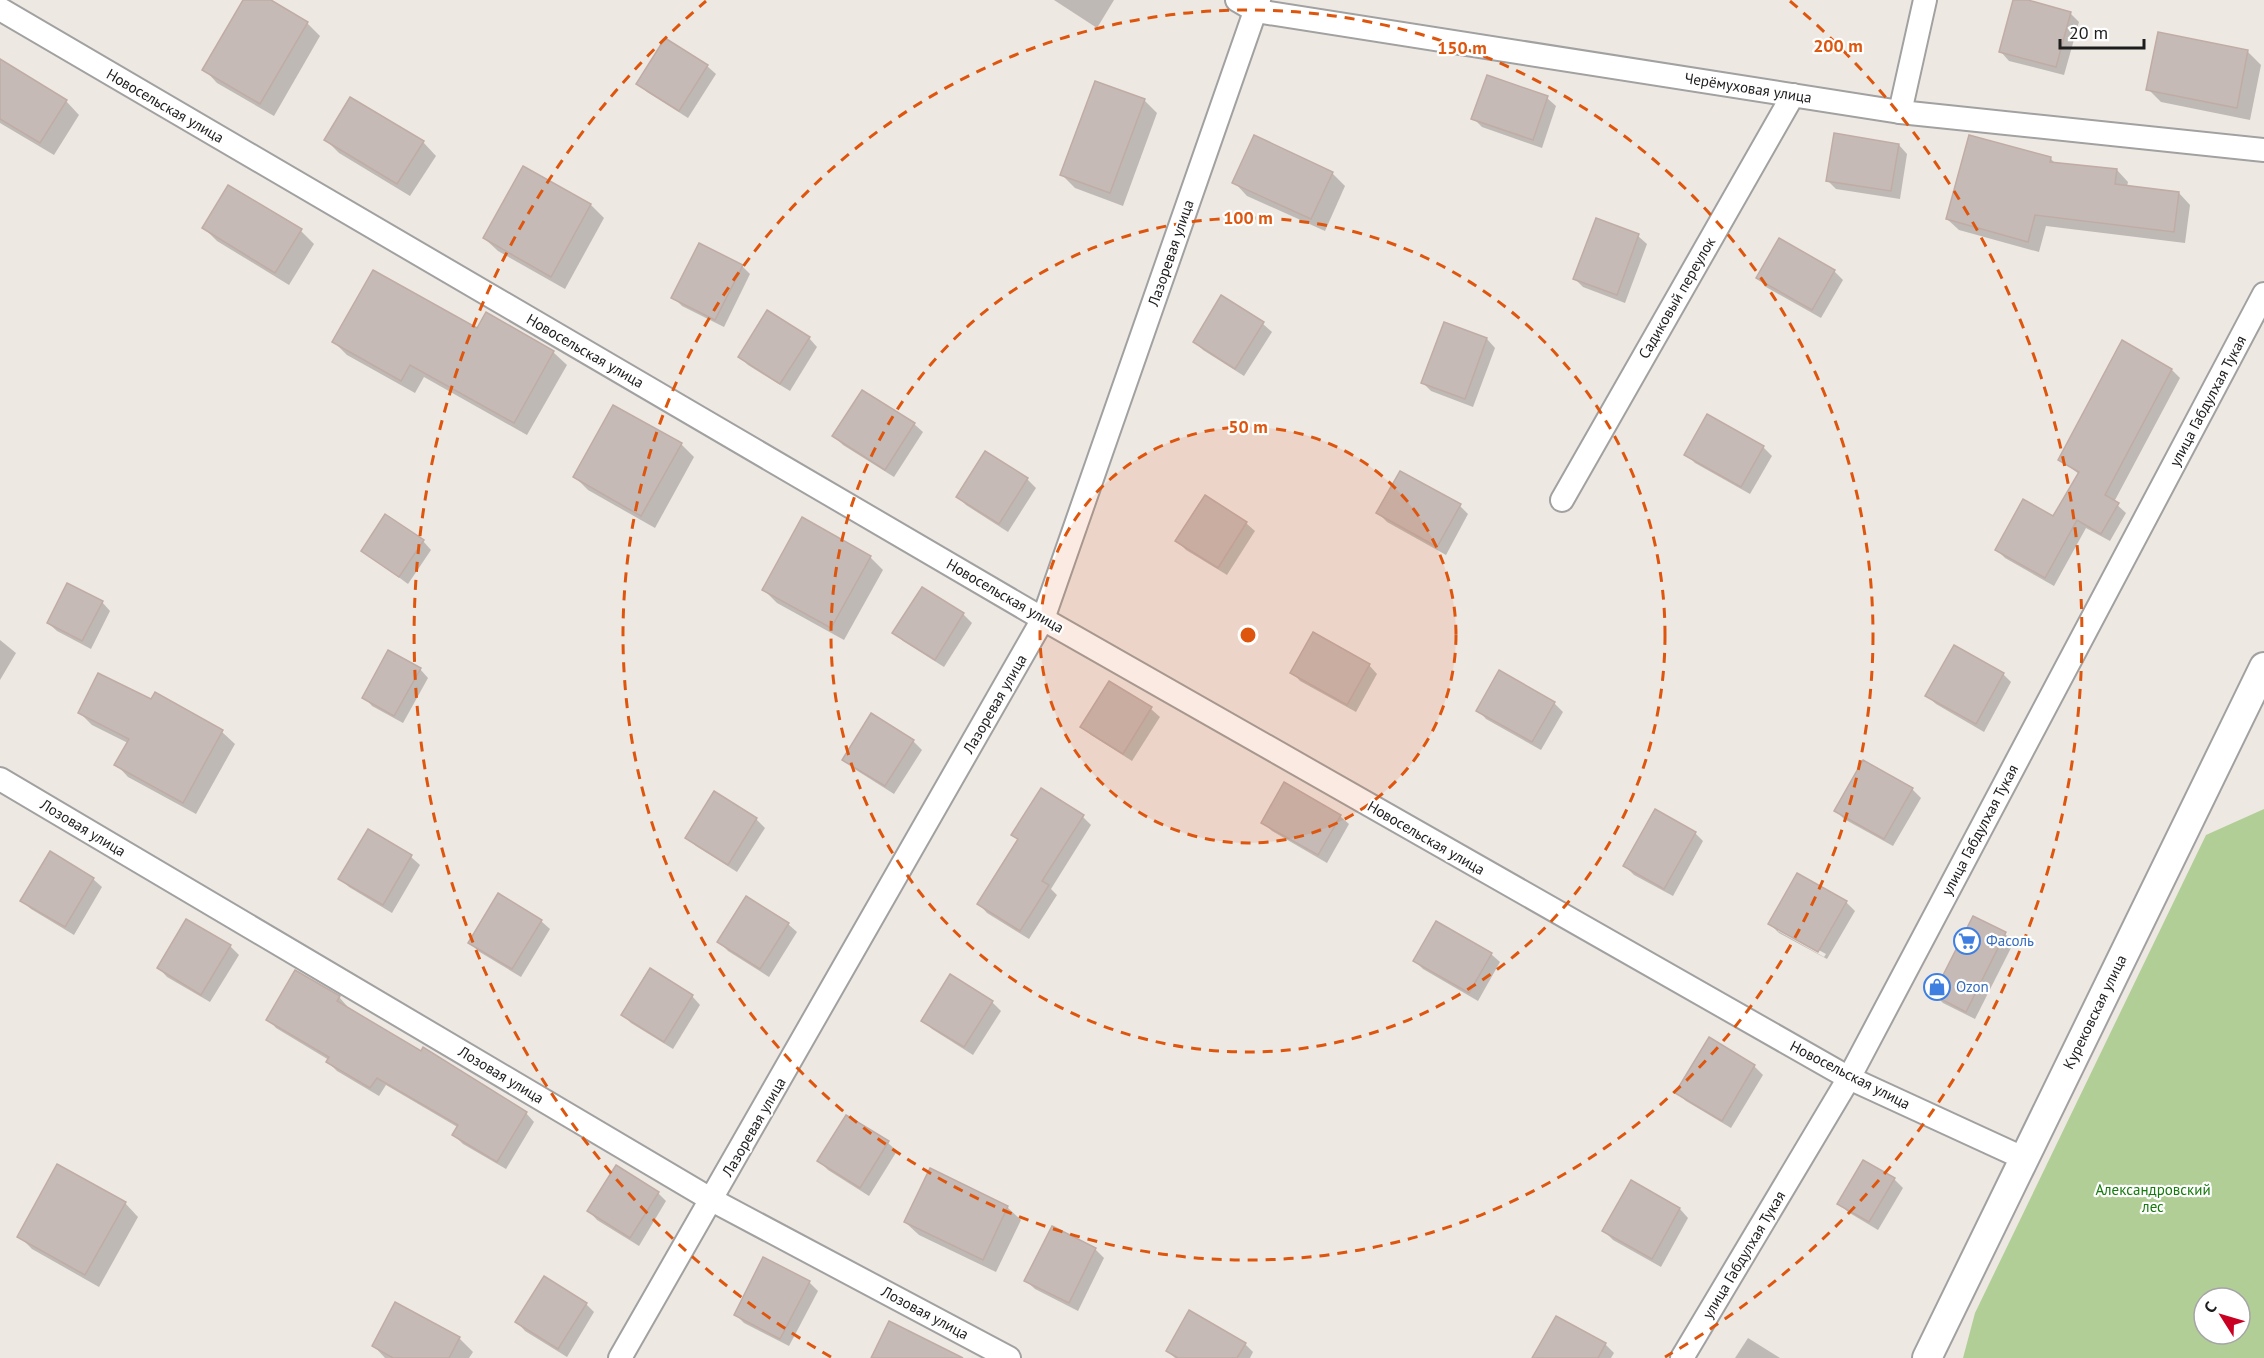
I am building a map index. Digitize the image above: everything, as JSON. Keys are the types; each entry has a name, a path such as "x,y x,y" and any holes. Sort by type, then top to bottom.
{"street":[{"path":"1900,112 1925,0"},
{"name":"Черёмуховая улица","path":"1251,4 1900,112 2264,150"},
{"name":"Лазоревая улица","path":"620,1358 1043,619 1251,4"},
{"name":"Новосельская улица","path":"0,9 1043,619 1849,1078 2023,1158"},
{"name":"Садиковый переулок","path":"1562,500 1793,95"},
{"name":"улица Габдулхая Тукая","path":"1682,1358 1849,1078 2264,294"},
{"name":"Курековская улица","path":"1928,1358 2023,1158 2264,667"},
{"name":"Лозовая улица","path":"0,779 712,1200 1009,1358"}],"green space":[{"name":"Александровский лес","path":"2264,809 2264,1358 1963,1358 1975,1313 2206,835"}],"building":[{"path":"243,0 271,0 308,22 260,104 202,70"},
{"path":"2013,0 2028,0 2071,12 2056,67 1999,52"},
{"path":"2158,32 2248,50 2237,108 2146,90"},
{"path":"665,38 708,65 679,111 636,84"},
{"path":"0,59 67,100 40,143 0,119"},
{"path":"1487,75 1548,96 1533,140 1471,119"},
{"path":"1095,81 1145,99 1110,193 1060,175"},
{"path":"350,97 424,141 397,184 324,140"},
{"path":"1834,133 1899,144 1891,191 1826,181"},
{"path":"1254,135 1333,172 1311,219 1232,183"},
{"path":"1969,135 2051,157 2050,162 2117,169 2115,184 2179,192 2174,232 2035,215 2028,242 1946,219"},
{"path":"523,166 591,204 551,277 483,238"},
{"path":"228,185 302,229 275,273 202,228"},
{"path":"1596,218 1639,234 1617,295 1573,279"},
{"path":"1779,238 1835,270 1812,310 1756,278"},
{"path":"699,243 743,265 715,320 671,298"},
{"path":"373,270 477,328 486,312 554,351 514,423 410,365 401,381 332,342"},
{"path":"1221,295 1264,322 1235,369 1193,342"},
{"path":"767,310 810,337 780,384 738,357"},
{"path":"1444,322 1487,338 1465,399 1421,383"},
{"path":"2122,340 2172,369 2105,495 2119,503 2101,534 2077,520 2045,578 1995,550 2023,499 2053,516 2079,472 2058,460"},
{"path":"862,390 915,423 885,470 832,436"},
{"path":"613,405 682,443 641,516 573,477"},
{"path":"1707,414 1764,446 1741,487 1684,455"},
{"path":"985,451 1028,478 999,524 956,497"},
{"path":"1400,471 1461,504 1437,547 1376,513"},
{"path":"1205,495 1247,522 1218,568 1175,541"},
{"path":"385,514 424,540 399,577 361,551"},
{"path":"802,517 871,556 831,628 762,590"},
{"path":"67,583 103,601 82,641 47,623"},
{"path":"922,587 964,613 935,660 892,633"},
{"path":"1313,632 1370,664 1347,705 1290,673"},
{"path":"1954,645 2004,673 1976,724 1925,696"},
{"path":"388,650 421,668 394,716 362,698"},
{"path":"1499,670 1555,702 1532,742 1476,711"},
{"path":"98,673 151,699 155,692 223,730 183,803 114,765 129,739 78,713"},
{"path":"1109,681 1152,707 1123,754 1080,727"},
{"path":"871,713 914,740 885,786 842,760"},
{"path":"1863,760 1913,788 1884,839 1834,811"},
{"path":"1284,782 1341,815 1318,855 1261,823"},
{"path":"1041,788 1084,815 1042,881 1049,885 1020,931 977,904 1018,839 1011,835"},
{"path":"714,791 757,818 728,865 685,838"},
{"path":"1655,809 1696,832 1664,889 1623,866"},
{"path":"368,829 412,855 383,905 338,879"},
{"path":"50,851 94,878 65,927 20,901"},
{"path":"1797,873 1847,901 1818,952 1768,924"},
{"path":"498,893 542,920 512,969 468,943"},
{"path":"746,896 789,923 760,969 717,942"},
{"path":"1973,916 2006,932 1966,1012 1933,995"},
{"path":"186,919 231,945 201,995 157,968"},
{"path":"1436,921 1492,953 1469,993 1413,961"},
{"path":"650,968 693,995 664,1042 621,1015"},
{"path":"295,970 340,996 337,1001 421,1051 423,1047 527,1112 497,1162 452,1135 458,1125 377,1078 370,1088 326,1062 329,1057 266,1020"},
{"path":"950,974 993,1001 964,1047 921,1021"},
{"path":"1709,1037 1755,1065 1722,1121 1675,1093"},
{"path":"846,1115 889,1141 860,1188 817,1161"},
{"path":"1863,1160 1895,1178 1869,1222 1837,1204"},
{"path":"57,1164 126,1202 85,1275 17,1237"},
{"path":"616,1165 659,1192 630,1238 587,1211"},
{"path":"930,1168 1008,1206 983,1260 904,1222"},
{"path":"1631,1180 1680,1208 1652,1259 1602,1231"},
{"path":"1052,1226 1096,1248 1069,1303 1024,1281"},
{"path":"763,1257 810,1281 780,1339 734,1315"},
{"path":"544,1276 587,1303 558,1349 515,1322"},
{"path":"395,1302 460,1337 449,1358 393,1358 372,1346"},
{"path":"1189,1310 1246,1343 1237,1358 1178,1358 1166,1351"},
{"path":"1556,1316 1606,1343 1598,1358 1532,1358"},
{"path":"889,1321 963,1358 871,1358"}],"place":[{"name":"Фасоль","path":"1967,941"},
{"name":"Ozon","path":"1937,987"}]}
